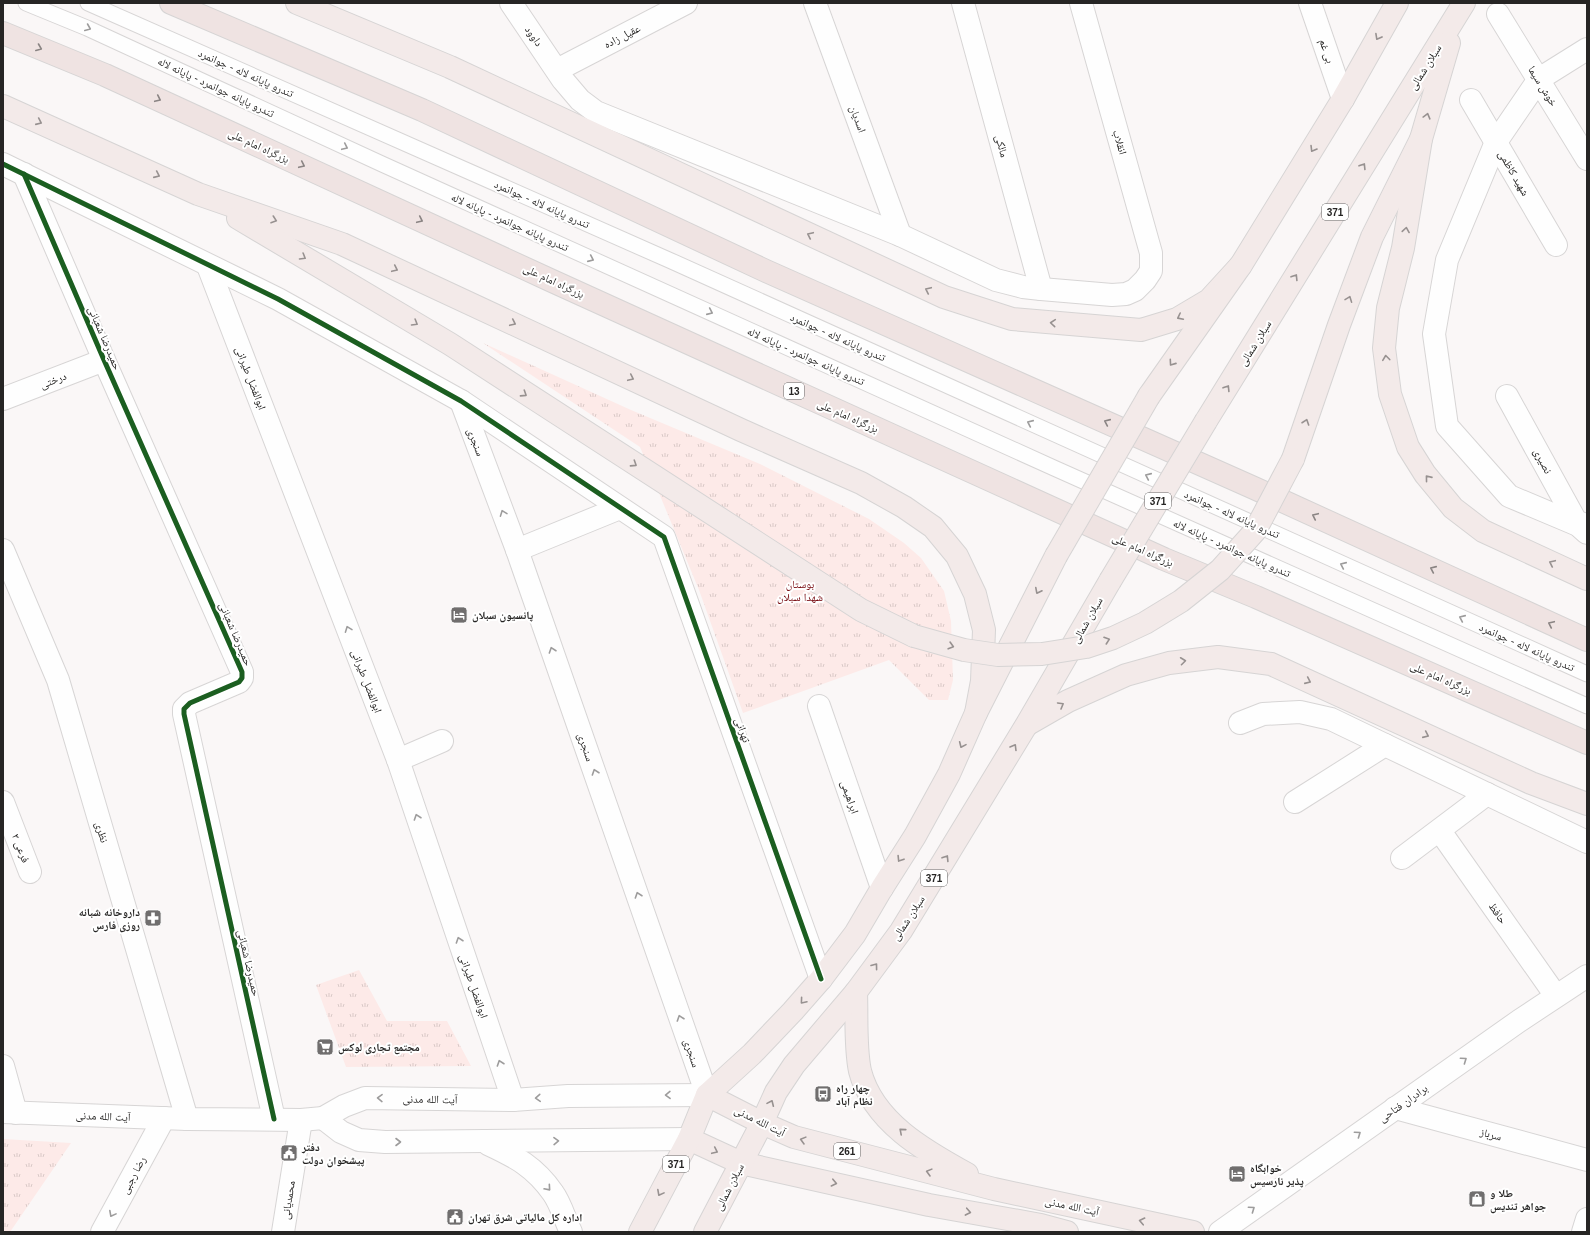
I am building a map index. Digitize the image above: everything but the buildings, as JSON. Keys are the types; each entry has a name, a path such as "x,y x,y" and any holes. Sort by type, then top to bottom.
{"highway":[{"path":"171,3 422,110 766,271 1254,488 1587,640"},
{"name":"بزرگراه امام علی","path":"3,33 106,75 557,283 1164,559 1263,600 1587,743"}],"main road":[{"path":"297,3 456,69 944,297 1012,319 1141,330 1178,319 1209,300 1241,265"},
{"name":"371","path":"640,1232 689,1139 707,1095 762,1043 793,1011 821,979 855,934 915,836 949,774 976,713 1056,556 1149,396 1241,265 1343,99 1397,3"},
{"path":"1461,8 1421,139 1403,248 1388,308 1384,348 1390,394 1408,447 1425,474 1453,508 1483,531 1587,579"},
{"name":"سبلان شمالی","path":"705,1232 762,1123 776,1092 794,1065 856,992 901,931 1027,724 1110,581 1206,421 1461,8"},
{"path":"3,106 198,194 342,244 741,430 861,483 904,506 934,527 957,556 975,594 984,630 982,681 976,713"},
{"path":"198,194 450,344 854,606 914,636 964,650 998,655 1042,654 1086,647 1113,638 1139,626 1181,601 1220,570 1255,531 1293,458 1339,325 1372,237 1421,139"},
{"path":"1027,724 1068,701 1126,675 1169,663 1218,657 1271,664 1531,783 1587,804"},
{"path":"856,992 860,1072 876,1104 896,1126 915,1143 937,1157 994,1188"},
{"name":"آیت الله مدنی","path":"707,1095 762,1123 794,1137 994,1188 1193,1232"},
{"path":"689,1139 741,1163 929,1204 1041,1225 1067,1232"},
{"path":"1018,1232 1041,1225"}],"street":[{"name":"داوود","path":"511,3 563,80 580,100 596,112 900,235 996,280 1023,287 1112,295 1126,294 1135,290 1145,280"},
{"name":"اسدیان","path":"815,3 900,235"},
{"name":"مالکی","path":"963,3 1041,289"},
{"name":"انقلاب","path":"1081,3 1151,253 1151,271 1145,280"},
{"name":"بی غم","path":"1310,3 1343,99"},
{"name":"عقیل زاده","path":"557,70 680,4"},
{"name":"خوش سیما","path":"1498,14 1587,159"},
{"path":"1584,526 1509,496 1447,426 1434,334 1447,260 1496,142 1539,79 1587,49"},
{"name":"شهید کاظمی","path":"1471,100 1556,245"},
{"name":"تهرانی","path":"3,164 208,266 278,299 461,401 664,537 821,979"},
{"name":"حمیدرضا شعبانی","path":"24,174 104,360 242,672 240,682 190,703 184,709 184,714 274,1119"},
{"name":"ابوالفضل طیرانی","path":"208,266 398,760 513,1100"},
{"name":"درختی","path":"3,399 104,360"},
{"name":"نصیری","path":"1507,396 1584,526"},
{"name":"سنجری","path":"461,401 517,550 707,1095"},
{"path":"517,550 620,508"},
{"name":"نظری","path":"3,550 58,680 187,1119"},
{"name":"ابراهیمی","path":"819,706 882,888"},
{"path":"1240,723 1263,714 1300,712 1331,719 1587,842"},
{"path":"398,760 442,741"},
{"path":"1295,802 1385,745"},
{"path":"1402,858 1440,831 1487,794"},
{"name":"فرعی ۲","path":"3,802 7,825 30,872"},
{"name":"حافظ","path":"1440,831 1556,996"},
{"name":"برادران فتاحی","path":"1220,1232 1395,1108 1587,976"},
{"path":"3,1066 9,1112"},
{"name":"آیت الله مدنی","path":"9,1112 187,1119 301,1120 323,1118 344,1106 366,1098 513,1100 568,1096 707,1095"},
{"name":"سرباز","path":"1395,1108 1587,1160"},
{"name":"رضا رجبی","path":"102,1232 164,1118"},
{"path":"323,1118 341,1132 359,1140 385,1142 689,1139"},
{"name":"محمدیانی","path":"283,1232 301,1120"},
{"path":"483,1142 514,1156 531,1167 554,1194 571,1232"},
{"path":"1583,1232 1587,1219"}],"lane":[{"name":"تندرو پایانه جوانمرد - پایانه لاله","path":"26,3 87,28 382,164 1054,468 1587,706"},
{"name":"تندرو پایانه لاله - جوانمرد","path":"88,3 662,257 1587,674"}],"green space":[{"name":"بوستان شهدا سبلان","path":"483,343 631,410 760,464 869,519 904,543 921,558 944,591 951,621 953,680 948,700 929,700 889,660 743,713 699,590 640,447"},
{"path":"359,970 387,1021 447,1021 471,1066 346,1067 316,985"},
{"path":"3,1139 71,1143 10,1232 3,1232"}],"cycle path":[{"path":"3,164 278,299 461,401 664,537 821,979"},
{"path":"24,174 104,360 242,672 242,678 239,682 190,703 184,709 184,714 274,1119"}],"place":[{"name":"پانسیون سبلان","path":"459,615"},
{"name":"داروخانه شبانه روزی فارس","path":"153,918"},
{"name":"مجتمع تجاری لوکس","path":"325,1047"},
{"name":"چهار راه نظام آباد","path":"823,1094"},
{"name":"دفتر پیشخوان دولت","path":"289,1153"},
{"name":"خوابگاه پذیر نارسیس","path":"1237,1174"},
{"name":"طلا و جواهر تندیس","path":"1477,1199"},
{"name":"اداره کل مالیاتی شرق تهران","path":"455,1217"}]}
